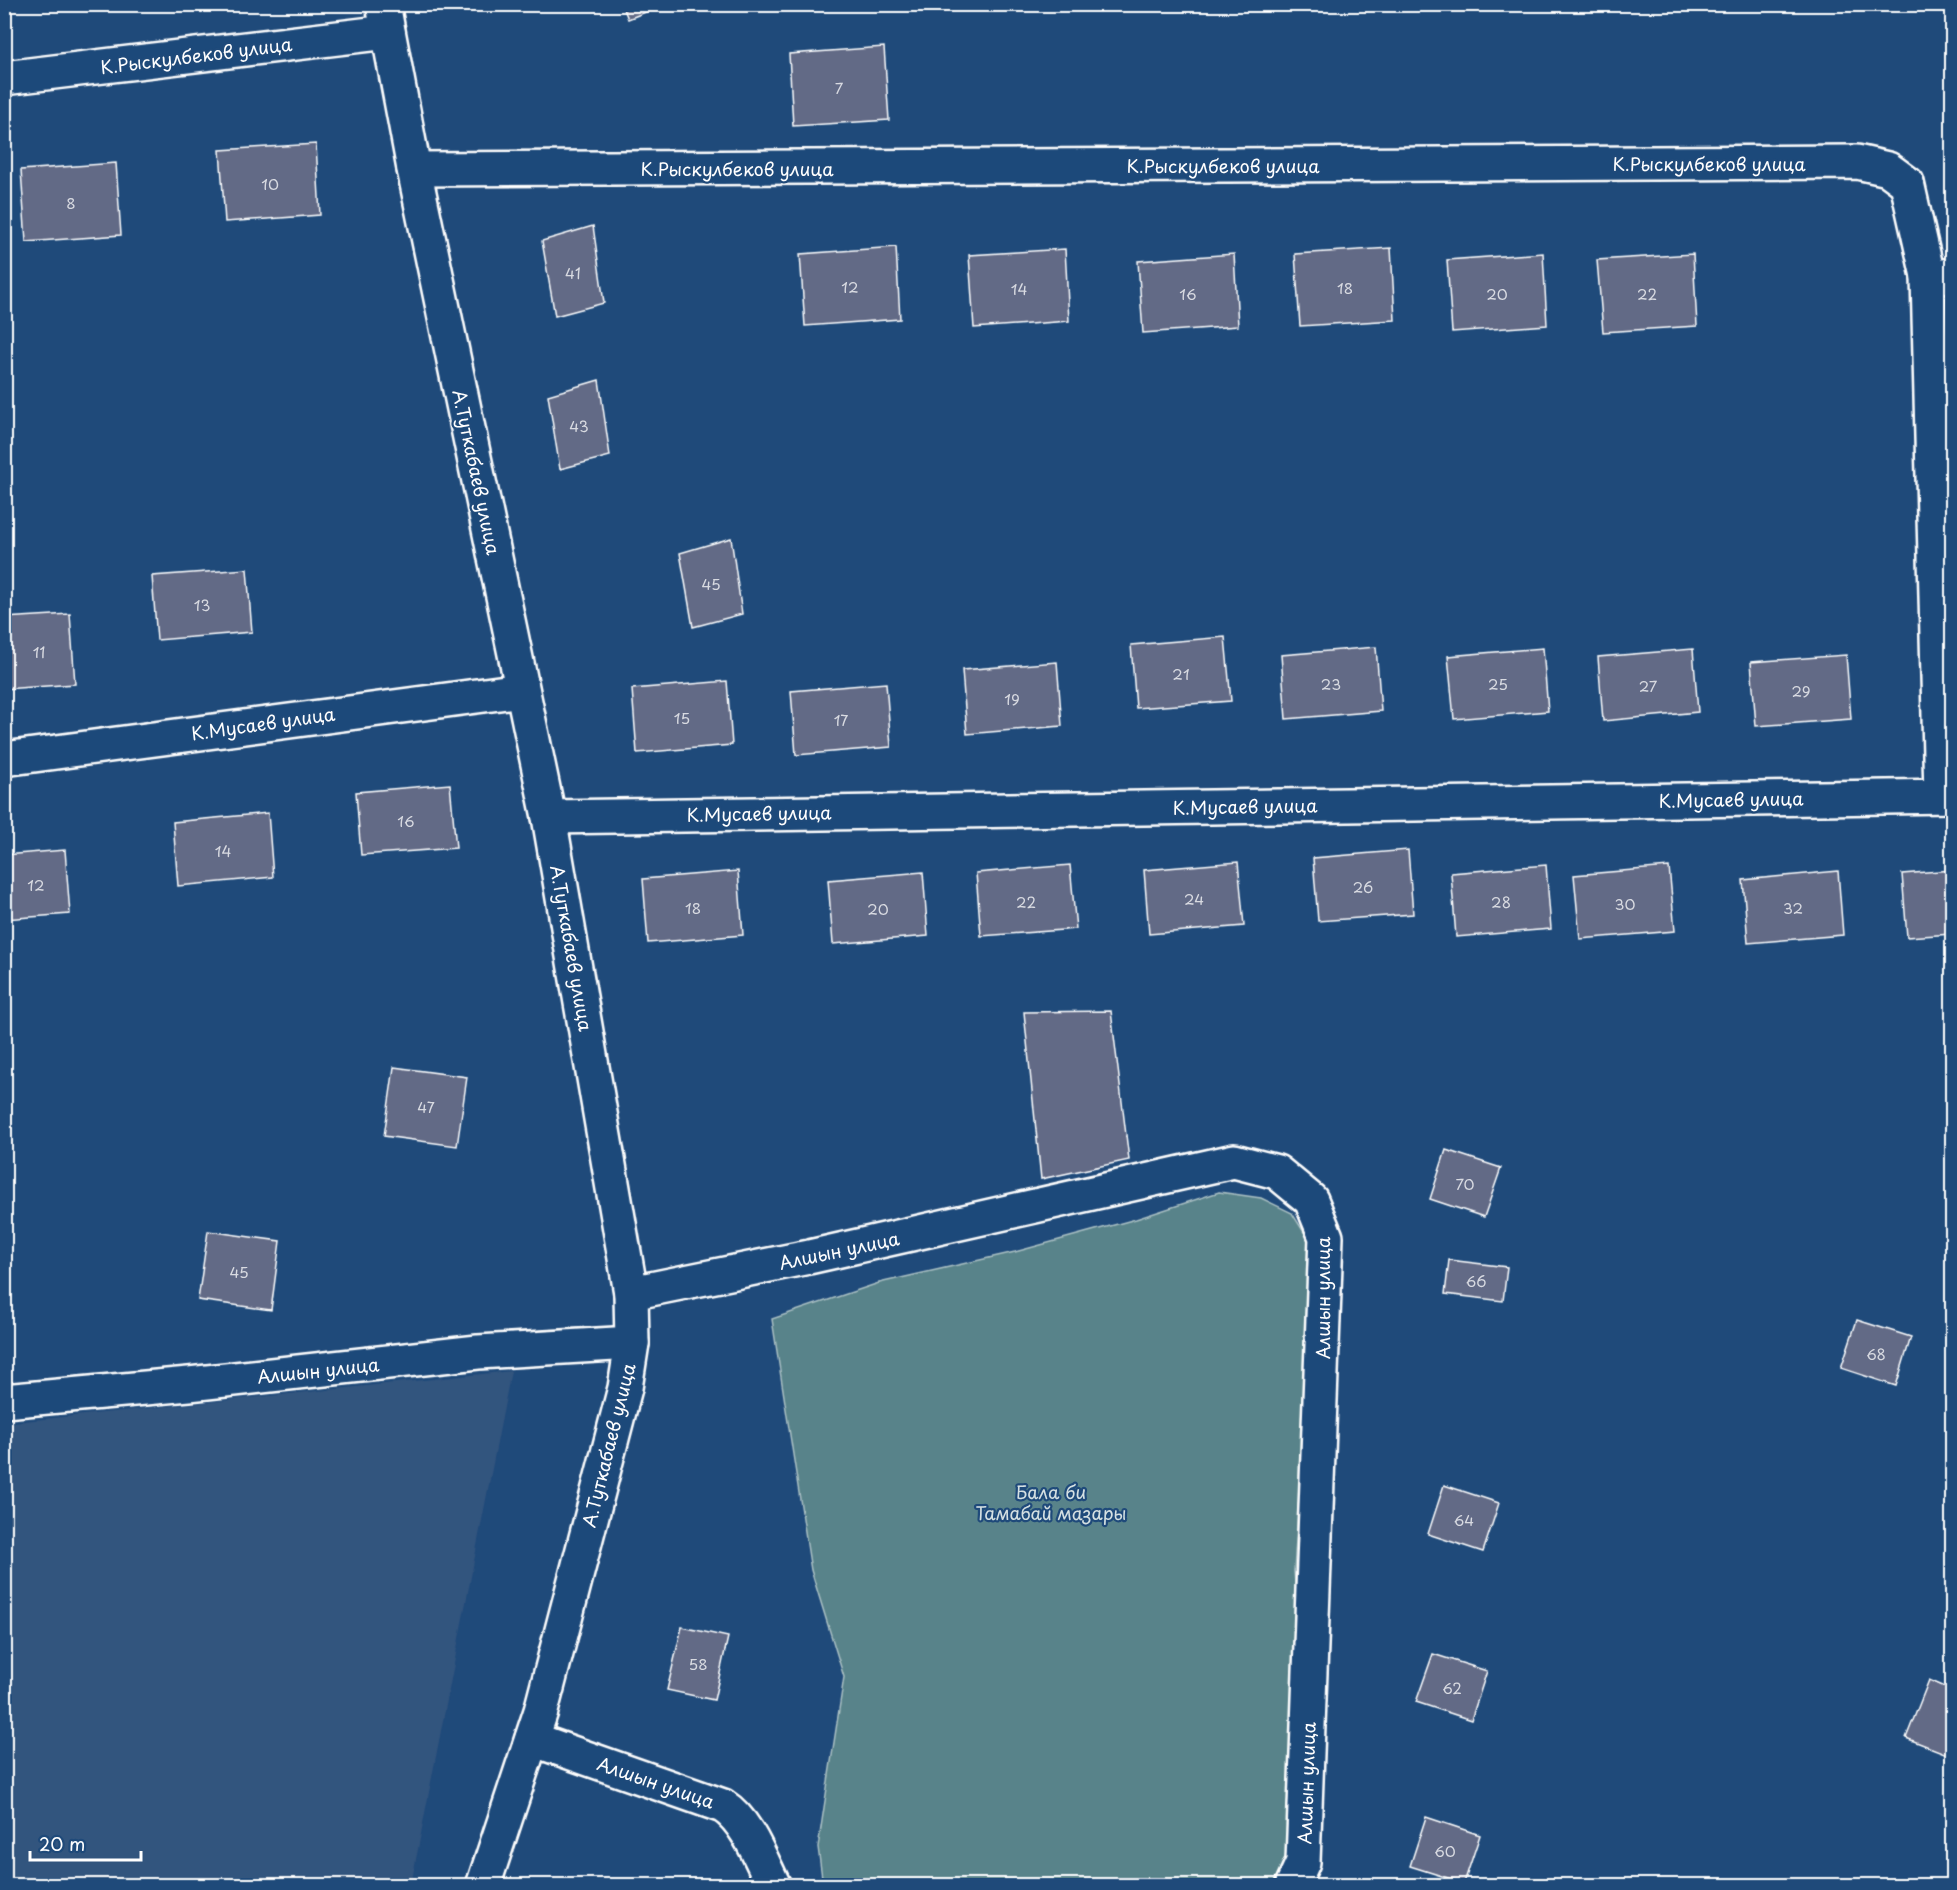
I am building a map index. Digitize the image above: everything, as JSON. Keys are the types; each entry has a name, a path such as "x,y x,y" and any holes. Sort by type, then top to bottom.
{"street":[{"name":"К.Рыскулбеков улица","path":"4,78 386,18"},
{"name":"А.Туткабаев улица","path":"386,18 414,169 549,817 631,1293 632,1343 625,1388 532,1739 483,1886"},
{"name":"К.Рыскулбеков улица","path":"414,169 1857,162 1888,169 1907,183 1941,276"},
{"name":"К.Мусаев улица","path":"549,817 1947,796 1941,276"},
{"name":"К.Мусаев улица","path":"4,759 522,690"},
{"name":"Алшын улица","path":"631,1293 809,1257 1234,1161 1277,1172 1311,1200 1326,1237 1303,1862 1292,1886"},
{"name":"Алшын улица","path":"4,1401 201,1383 478,1352 632,1343"},
{"name":"Алшын улица","path":"532,1739 723,1806 734,1813 741,1823 774,1886"}],"shaded area":[{"path":"511,1371 411,1885 5,1885 5,1423"}],"green space":[{"name":"Бала би Тамабай мазары","path":"1219,1192 1261,1198 1292,1213 1312,1245 1294,1571 1308,1742 1297,1871 1272,1886 823,1885 818,1847 844,1677 811,1570 772,1319 879,1283 1015,1252 1136,1219"}],"building":[{"path":"622,4 666,4 628,19"},
{"path":"884,47 889,120 793,126 789,54"},
{"path":"316,144 320,215 225,222 220,150"},
{"path":"116,163 121,235 26,242 21,170"},
{"path":"593,226 604,303 555,316 542,241"},
{"path":"896,247 900,319 805,326 800,254"},
{"path":"1391,248 1395,320 1300,326 1295,254"},
{"path":"1065,249 1069,321 974,328 969,255"},
{"path":"1543,253 1547,325 1452,332 1447,260"},
{"path":"1234,254 1238,326 1143,333 1138,261"},
{"path":"1693,254 1697,326 1603,332 1597,260"},
{"path":"599,380 610,456 560,469 548,395"},
{"path":"731,538 742,614 693,627 680,553"},
{"path":"247,569 252,632 157,640 152,576"},
{"path":"70,614 75,684 4,689 4,618"},
{"path":"1225,637 1231,701 1136,708 1131,645"},
{"path":"1376,647 1381,711 1286,719 1281,655"},
{"path":"1543,648 1548,711 1454,719 1448,656"},
{"path":"1693,649 1698,712 1603,721 1598,657"},
{"path":"1846,655 1851,719 1756,726 1751,662"},
{"path":"1057,662 1062,726 967,734 962,670"},
{"path":"727,681 732,745 637,753 632,689"},
{"path":"886,683 891,747 796,755 791,691"},
{"path":"450,784 456,848 361,855 356,792"},
{"path":"268,813 273,877 178,886 173,822"},
{"path":"65,850 70,914 4,919 4,855"},
{"path":"1408,850 1413,914 1318,921 1313,858"},
{"path":"1238,862 1244,926 1149,934 1144,870"},
{"path":"1070,865 1076,929 981,936 976,873"},
{"path":"1546,865 1551,929 1456,937 1451,873"},
{"path":"1669,867 1675,931 1580,939 1574,875"},
{"path":"1952,870 1952,934 1907,937 1902,874"},
{"path":"738,871 743,935 648,943 643,879"},
{"path":"1838,871 1843,935 1748,943 1743,880"},
{"path":"923,872 928,936 833,944 828,880"},
{"path":"1111,1011 1129,1160 1041,1179 1024,1012"},
{"path":"394,1067 467,1077 457,1146 384,1136"},
{"path":"1446,1150 1501,1168 1484,1217 1430,1199"},
{"path":"208,1231 280,1241 271,1310 198,1300"},
{"path":"1449,1260 1507,1267 1503,1301 1445,1294"},
{"path":"1857,1320 1911,1337 1896,1386 1841,1368"},
{"path":"1444,1485 1499,1503 1483,1552 1428,1534"},
{"path":"682,1627 728,1637 714,1700 667,1690"},
{"path":"1433,1654 1487,1671 1471,1720 1416,1702"},
{"path":"1929,1680 1952,1690 1952,1756 1906,1738"},
{"path":"1426,1817 1480,1835 1464,1883 1410,1866"}]}
